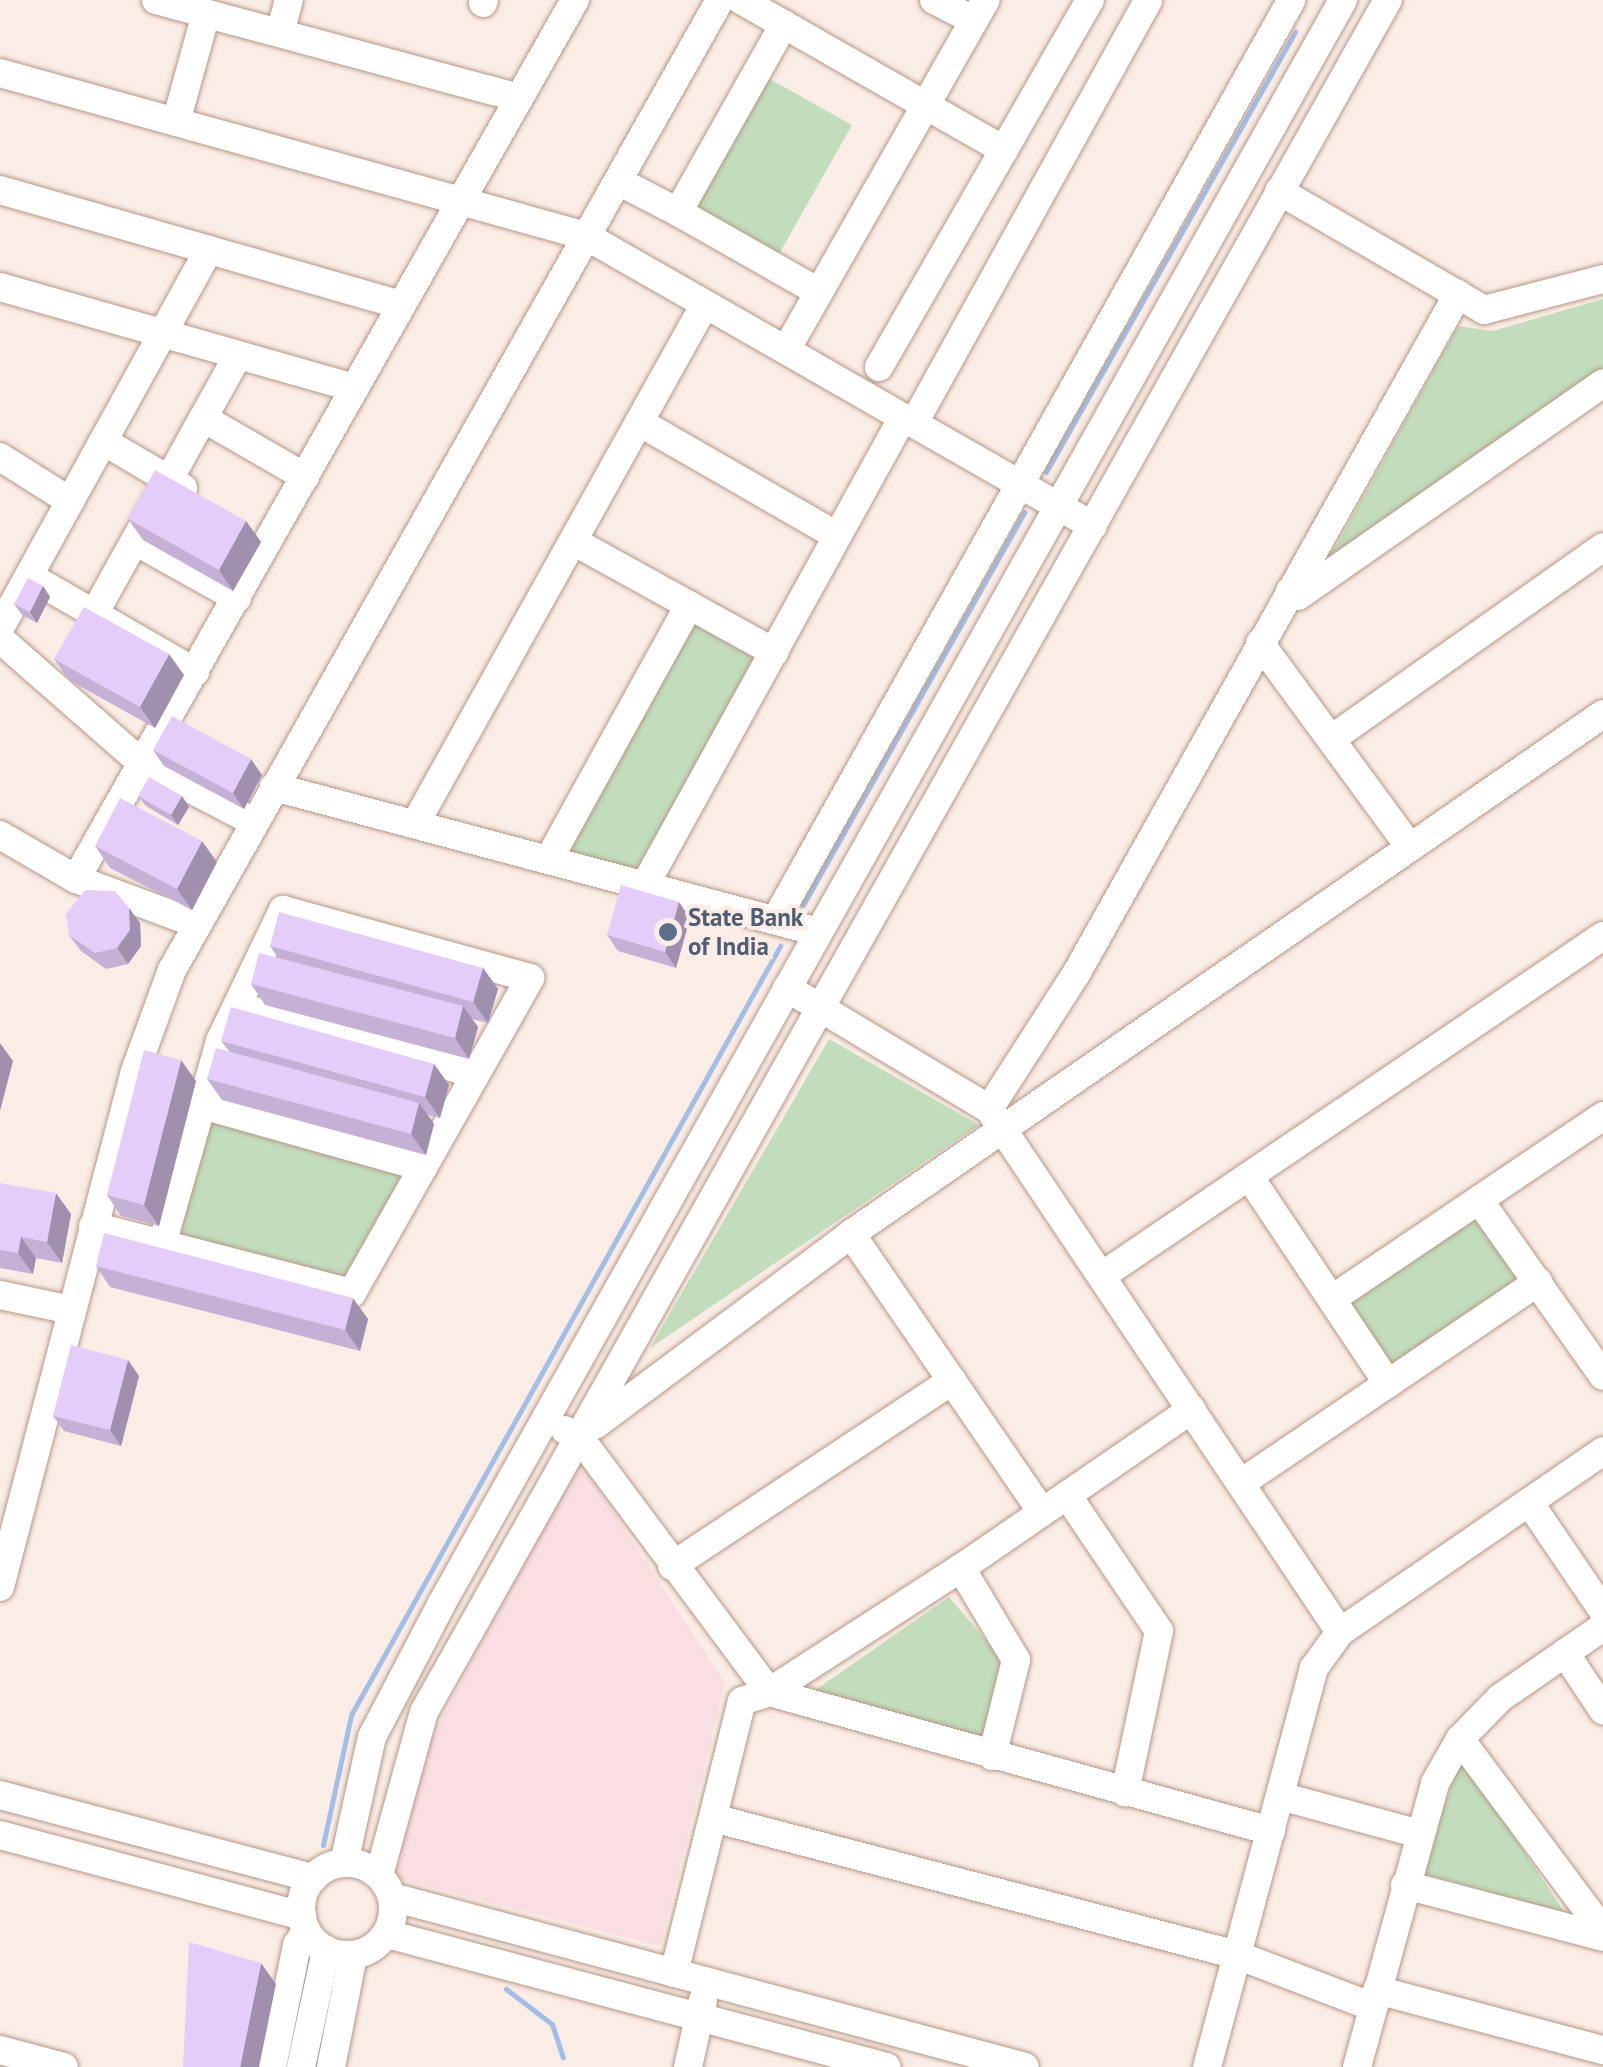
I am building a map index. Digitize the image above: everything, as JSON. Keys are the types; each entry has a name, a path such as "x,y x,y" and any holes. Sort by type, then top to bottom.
{"street":[{"path":"156,0 520,98"},
{"path":"280,34 290,0"},
{"path":"76,880 575,0"},
{"path":"0,1587 135,1070 172,970 720,0"},
{"path":"741,0 1004,150"},
{"path":"786,350 979,10 934,0"},
{"path":"879,368 1090,0"},
{"path":"645,885 837,536 908,420 1148,0"},
{"path":"776,920 1289,0 1338,10 1366,39"},
{"path":"387,1934 385,1886 424,1712 824,1009 1388,0"},
{"path":"344,1864 372,1736 545,1419 1338,10"},
{"path":"176,122 206,14"},
{"path":"678,212 784,24"},
{"path":"0,73 586,236 1093,526"},
{"path":"618,182 819,292"},
{"path":"0,190 402,305"},
{"path":"1279,191 1484,310 1603,279"},
{"path":"0,628 209,250"},
{"path":"0,288 355,388"},
{"path":"996,1119 1458,294"},
{"path":"414,824 705,304"},
{"path":"94,614 238,355"},
{"path":"1290,591 1298,596 1603,384"},
{"path":"203,418 305,478"},
{"path":"639,422 837,536"},
{"path":"103,442 203,499"},
{"path":"0,457 70,501"},
{"path":"236,519 270,538"},
{"path":"135,540 236,598"},
{"path":"573,540 774,652"},
{"path":"1334,737 1603,546"},
{"path":"29,576 195,672"},
{"path":"549,860 689,605"},
{"path":"0,639 143,764 254,822"},
{"path":"1260,643 1334,737 1410,847"},
{"path":"580,1438 851,1234 996,1119 1410,847 1603,714"},
{"path":"274,787 818,932"},
{"path":"0,835 76,880 198,924"},
{"path":"93,1226 162,1244 352,1293 530,978 282,910 237,1006 202,1105 162,1244"},
{"path":"1103,1276 1603,936"},
{"path":"787,988 996,1119 1340,1632"},
{"path":"237,1006 476,1074"},
{"path":"202,1105 423,1167"},
{"path":"1332,1299 1603,1116"},
{"path":"1249,1176 1388,1384"},
{"path":"1479,1200 1603,1376"},
{"path":"851,1234 1042,1512"},
{"path":"1241,1483 1538,1282"},
{"path":"0,1295 70,1310"},
{"path":"672,1566 952,1381"},
{"path":"674,1973 742,1701 769,1692 961,1568 1192,1409"},
{"path":"545,1419 580,1438 769,1692 1271,1831"},
{"path":"1207,2067 1314,1668 1340,1632 1603,1451"},
{"path":"1067,1495 1159,1632 1125,1792"},
{"path":"1529,1502 1603,1611"},
{"path":"961,1568 1016,1660 992,1756"},
{"path":"1357,2067 1435,1783 1460,1739 1500,1698 1603,1627"},
{"path":"1565,1653 1603,1710"},
{"path":"1460,1739 1596,1924"},
{"path":"0,1795 312,1878 344,1864"},
{"path":"1280,1796 1420,1834"},
{"path":"713,1818 1237,1954 1375,1998 1603,2050"},
{"path":"0,1836 322,1938"},
{"path":"344,1864 385,1886 674,1973 1025,2067"},
{"path":"312,1878 322,1938 331,2067"},
{"path":"1406,1885 1596,1924"},
{"path":"272,2067 297,1945 322,1938 387,1934 887,2067"},
{"path":"300,2067 322,1938"},
{"path":"688,2067 707,1982"},
{"path":"0,2050 48,2065"}],"shaded area":[{"path":"578,1458 725,1683 660,1946 395,1878 427,1746"}],"green space":[{"path":"768,78 852,125 779,254 695,207"},
{"path":"1603,299 1603,368 1327,562 1458,326 1493,331"},
{"path":"696,622 757,656 636,871 566,853"},
{"path":"829,1039 979,1125 650,1348"},
{"path":"212,1119 406,1170 343,1279 177,1235"},
{"path":"1480,1213 1526,1282 1395,1371 1348,1302"},
{"path":"949,1597 1002,1659 983,1741 808,1695"},
{"path":"1462,1757 1564,1912 1420,1873"}],"building":[{"path":"155,470 246,521 219,570 128,519"},
{"path":"28,578 43,586 30,612 14,604"},
{"path":"84,607 169,654 140,707 54,659"},
{"path":"172,716 251,759 233,793 153,750"},
{"path":"149,777 182,796 171,815 138,796"},
{"path":"120,798 202,841 177,889 95,846"},
{"path":"621,885 679,902 665,952 607,935"},
{"path":"85,890 115,891 129,908 130,930 117,948 95,953 69,935 66,914"},
{"path":"279,912 483,968 473,1002 270,946"},
{"path":"259,953 463,1006 455,1038 251,984"},
{"path":"231,1007 434,1064 425,1097 221,1041"},
{"path":"216,1048 419,1103 411,1134 207,1079"},
{"path":"144,1050 181,1060 144,1205 107,1195"},
{"path":"0,1183 56,1193 47,1242 21,1237 18,1253 0,1250"},
{"path":"104,1233 353,1298 345,1330 96,1266"},
{"path":"71,1345 128,1360 110,1430 53,1416"},
{"path":"189,1942 261,1963 240,2067 183,2067"}],"waterway":[{"path":"1046,472 1295,32"},
{"path":"803,905 1024,512"},
{"path":"323,1845 351,1715 780,946"},
{"path":"506,1989 552,2024 563,2057"}],"place":[{"name":"State Bank of India","path":"668,932"}]}
